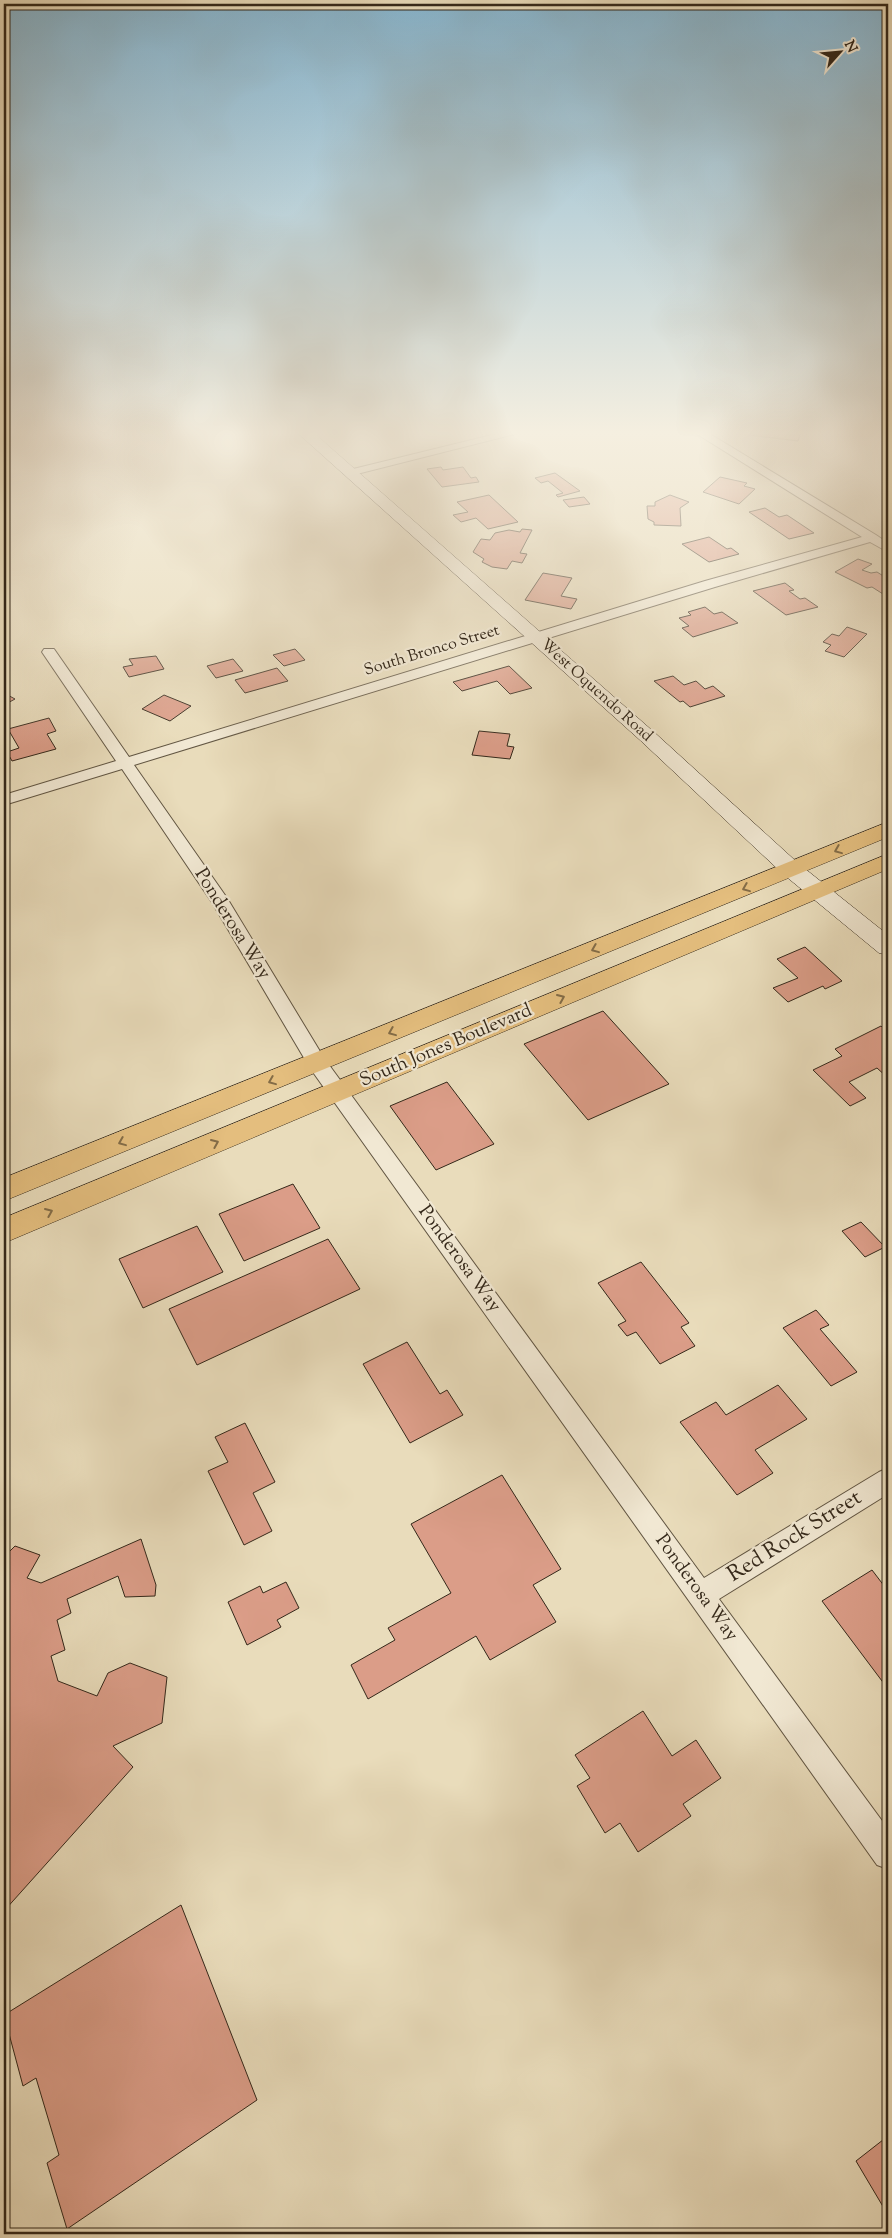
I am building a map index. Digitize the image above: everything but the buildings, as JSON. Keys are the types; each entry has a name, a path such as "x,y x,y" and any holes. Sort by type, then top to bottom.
{"main road":[{"name":"South Jones Boulevard","path":"4,1190 888,830"},
{"name":"South Jones Boulevard","path":"4,1231 888,861"}],"street":[{"name":"West Oquendo Road","path":"424,538 536,637 791,869 888,947"},
{"name":"South Bronco Street","path":"4,800 536,637 871,538"},
{"path":"873,538 888,548"},
{"name":"Ponderosa Way","path":"49,652 221,902 317,1062 888,1854"},
{"name":"Red Rock Street","path":"701,1595 888,1480"}]}
